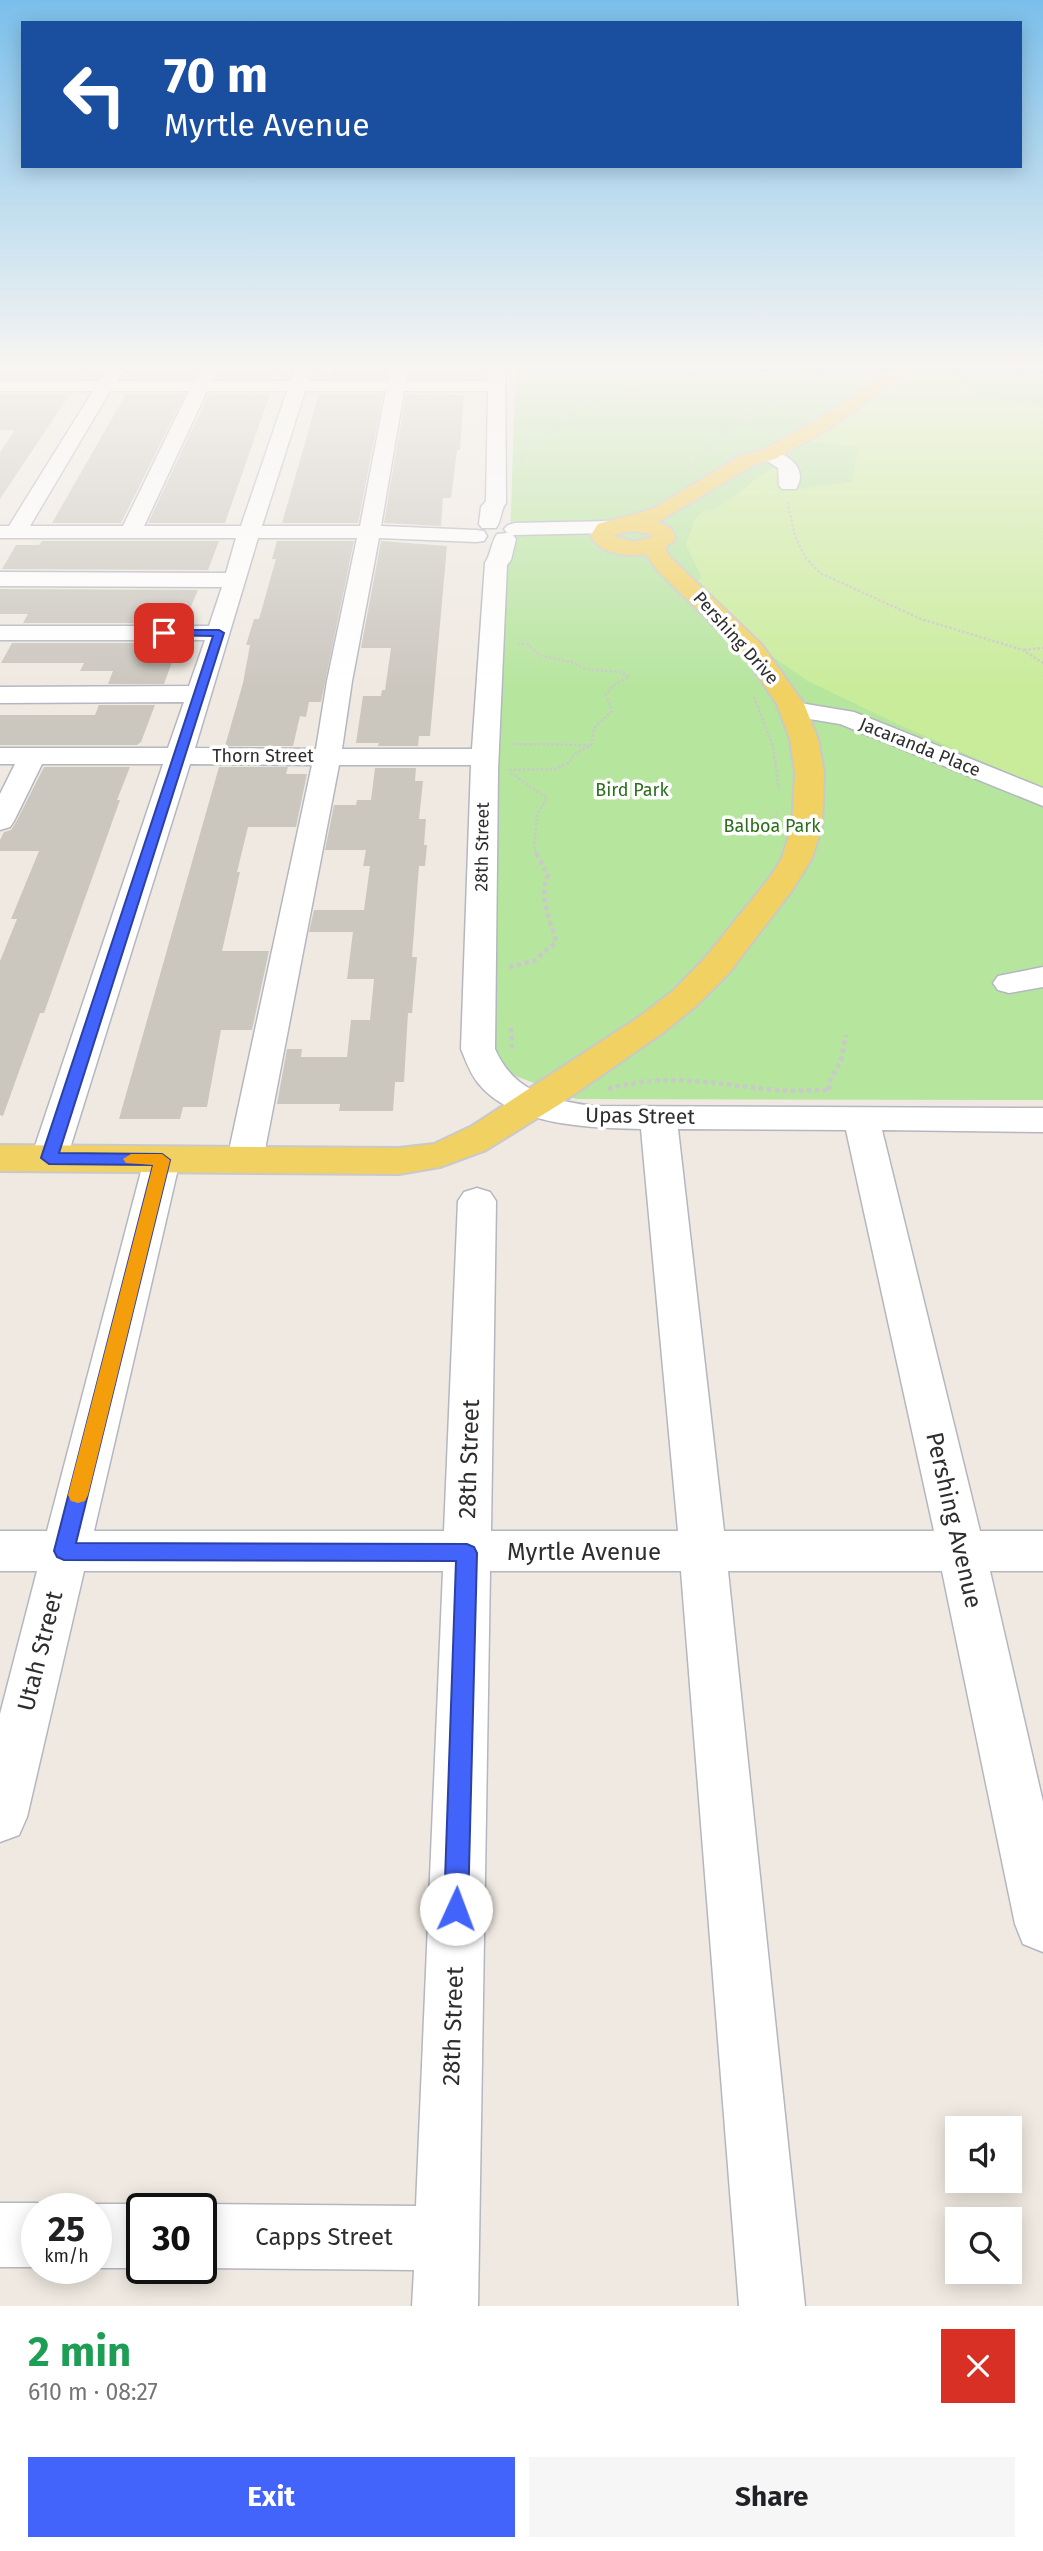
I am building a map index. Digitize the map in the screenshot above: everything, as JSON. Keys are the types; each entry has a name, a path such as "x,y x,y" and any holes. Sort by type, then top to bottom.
{"main road":[{"path":"617,534 660,514 724,475"},
{"path":"617,534 656,538 675,514 744,475"},
{"name":"Pershing Drive","path":"617,534 709,623 763,689 784,734 792,769 794,804 790,834 772,881 769,898"},
{"name":"Pershing Drive","path":"535,1103 649,1027 687,996 739,939 769,898 787,879 808,821 810,791 807,752 794,710 762,663 687,584 659,562 656,538"},
{"path":"709,623 728,637 753,664 781,704 794,710"},
{"path":"0,1158 399,1161 443,1154 473,1142 535,1103"}],"street":[{"path":"8,532 46,475"},
{"path":"130,532 158,475"},
{"path":"49,1158 268,475"},
{"path":"245,1160 321,778 329,756 335,701 380,475"},
{"name":"28th Street","path":"496,475 496,503 502,508 490,558 496,563 485,751 478,1049 493,1078 535,1103"},
{"path":"787,493 788,475"},
{"path":"8,532 617,534"},
{"path":"0,579 234,580"},
{"path":"0,633 219,633"},
{"path":"0,695 198,694"},
{"name":"Jacaranda Place","path":"794,710 845,717 1043,797"},
{"name":"Thorn Street","path":"0,756 329,756 485,751"},
{"path":"0,821 33,756"},
{"path":"1009,983 1043,976"},
{"name":"Upas Street","path":"535,1103 566,1113 593,1117 660,1118 843,1100 1043,1120"},
{"name":"Pershing Avenue","path":"843,1100 962,1552 1043,1924"},
{"path":"660,1118 659,1142 703,1551 772,2306"},
{"name":"Utah Street","path":"0,1817 162,1160"},
{"name":"28th Street","path":"445,2306 477,1201"},
{"name":"Myrtle Avenue","path":"0,1551 1043,1551"},
{"path":"0,2235 21,2235"},
{"name":"Capps Street","path":"217,2236 447,2238"}],"path":[{"path":"787,493 796,539 806,558 820,573 921,619 1023,650 1043,663"},
{"path":"490,643 527,644 541,656 572,662 586,669 621,672 629,677 612,686 606,695 612,710 596,727 591,745 573,755 570,762 563,767 506,770 547,798 537,815 534,849 548,875 542,885 547,919 554,929 556,942 534,961 509,967 508,977"},
{"path":"1023,650 1043,648"},
{"path":"753,695 773,747 779,791"},
{"path":"485,751 591,745"},
{"path":"773,834 778,801"},
{"path":"511,1015 512,1055"},
{"path":"597,1092 631,1080 677,1077 843,1100 841,1060 846,1035"}],"green space":[{"name":"Balboa Park","path":"512,475 1043,475 1043,1100 576,1099 513,1075 489,1086 503,535 510,536"},
{"path":"763,475 779,475 784,491 852,482 853,475 1043,475 1043,788 808,681 755,645 696,582 702,578 686,545 694,521 705,509 713,511"}],"building":[{"path":"0,475 16,475 0,499"},
{"path":"80,475 145,475 121,523 52,523"},
{"path":"171,475 242,475 225,523 148,523"},
{"path":"296,475 367,475 358,523 282,523"},
{"path":"392,475 454,475 451,498 443,498 441,526 384,523"},
{"path":"42,541 219,541 208,570 2,569 16,545 39,545"},
{"path":"277,541 354,541 321,702 309,702 306,717 300,716 293,746 225,746 243,683 250,645 246,645 254,619 259,619 276,559 272,559"},
{"path":"381,541 447,546 430,736 419,736 418,746 356,743 363,696 381,696 382,690 385,690 391,648 361,648"},
{"path":"0,589 198,590 184,623 23,623 28,614 0,614"},
{"path":"12,643 176,643 174,648 177,648 164,684 108,684 113,671 80,671 84,663 1,663"},
{"path":"99,705 155,705 141,742 137,745 0,745 0,715 95,715"},
{"path":"44,767 130,767 44,1013 40,1013 3,1116 0,1115 0,961 17,919 11,919 39,851 0,851 0,840 4,832 11,830 16,822"},
{"path":"219,767 288,767 286,774 307,774 296,827 248,827 237,872 240,872 222,951 269,951 252,1030 221,1030 207,1107 183,1107 180,1119 119,1119"},
{"path":"375,768 416,768 415,781 423,781 419,819 426,819 424,845 427,845 425,866 419,866 412,957 417,957 412,1013 408,1013 404,1082 395,1082 393,1111 339,1111 340,1104 277,1104 287,1049 302,1049 301,1057 347,1057 351,1020 370,1020 374,979 347,979 353,932 309,932 314,910 364,910 370,866 363,866 366,850 325,850 334,805 356,805 357,800 371,800"}],"slow traffic":[{"path":"78,1495 162,1160 131,1159"}],"route":[{"path":"164,633 219,633 49,1158 162,1160 64,1551 467,1553 456,1909"}],"park label":[{"name":"Bird Park","path":"632,790"}]}
